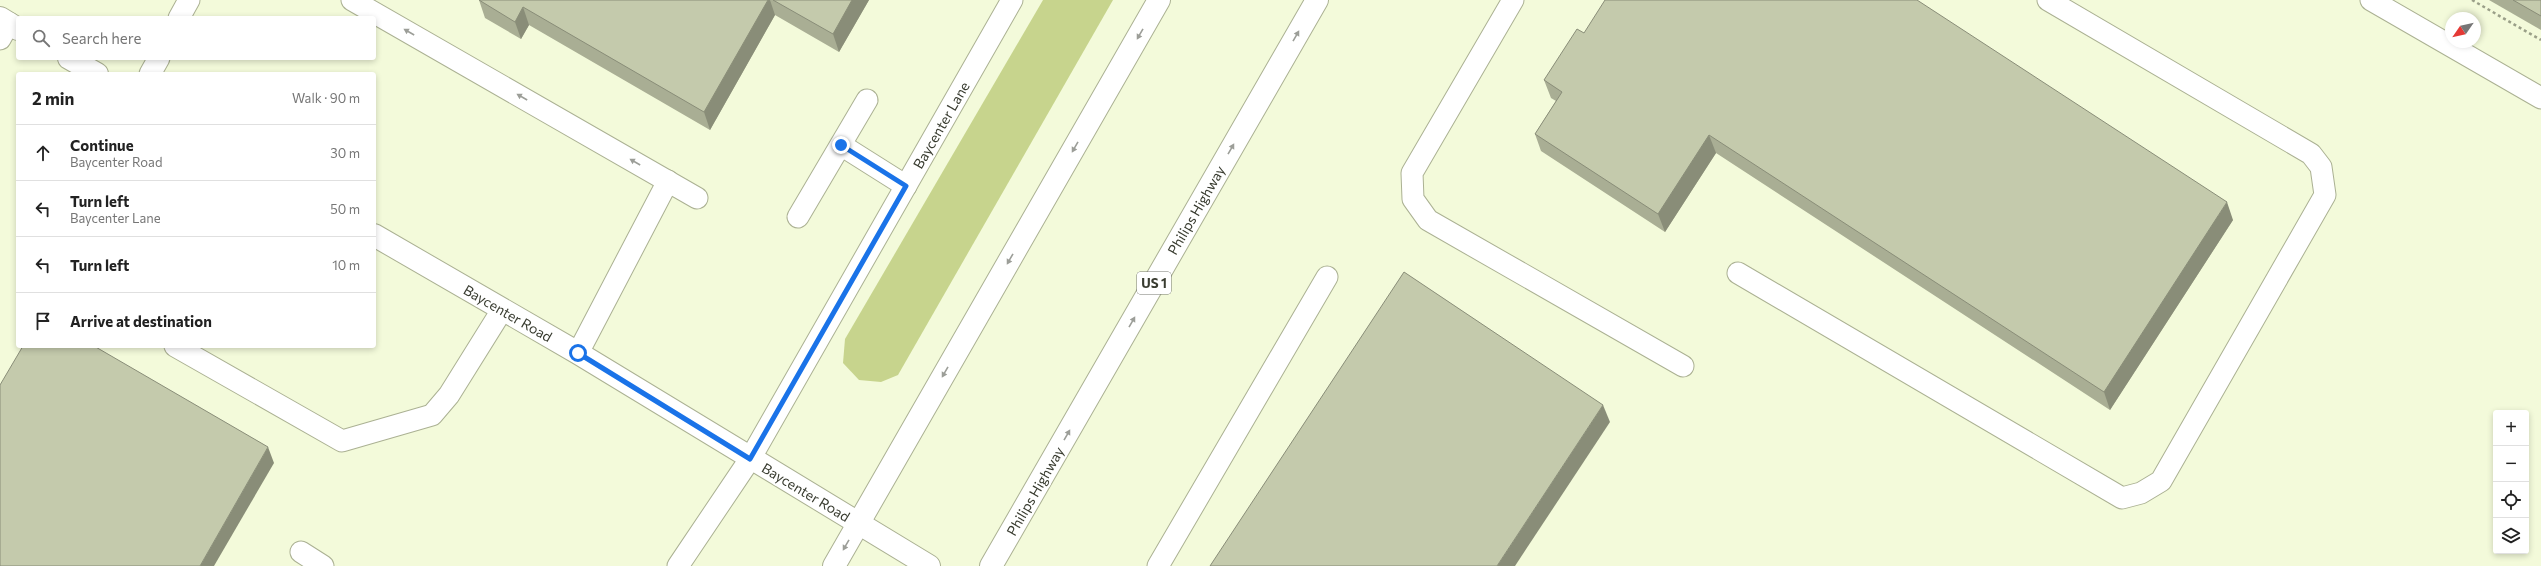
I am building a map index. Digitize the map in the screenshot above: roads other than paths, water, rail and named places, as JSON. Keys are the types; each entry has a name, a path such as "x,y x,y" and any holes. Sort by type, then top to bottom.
{"main road":[{"path":"834,566 1159,0"},
{"name":"Philips Highway","path":"992,566 1317,0"},
{"path":"72,60 94,72"},
{"name":"Baycenter Road","path":"376,236 578,353 928,566"}],"lane":[{"path":"180,16 189,0"},
{"path":"352,0 697,198"},
{"name":"Baycenter Lane","path":"678,566 750,459 1012,0"},
{"path":"1512,0 1412,173 1413,199 1428,220 1683,366"},
{"path":"1738,273 2122,498 2141,493 2160,481 2325,195 2321,167 2312,154 2048,0"},
{"path":"2371,0 2541,98"},
{"path":"151,72 158,60"},
{"path":"798,217 867,100"},
{"path":"841,145 906,186"},
{"path":"578,353 668,181"},
{"path":"1158,566 1327,277"},
{"path":"179,348 342,441 432,415 449,395 502,310"},
{"path":"301,552 323,566"}]}
